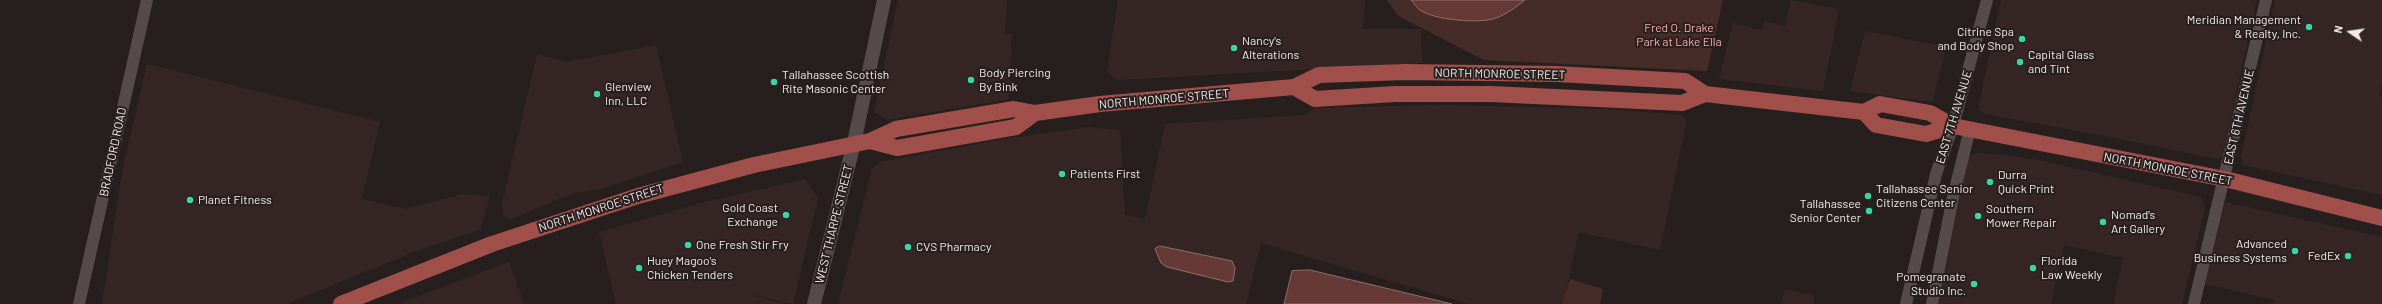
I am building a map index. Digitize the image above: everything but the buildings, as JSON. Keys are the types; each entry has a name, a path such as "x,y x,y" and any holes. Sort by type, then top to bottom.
{"main road":[{"name":"WEST THARPE STREET","path":"814,304 854,144 884,0"},
{"name":"NORTH MONROE STREET","path":"341,304 492,244 638,196 728,171 870,141 897,148 1016,127 1035,113 1100,104 1294,87 1319,75 1405,72 1577,75 1685,82 1705,94 1864,112 1880,104 1930,113 1953,126 2225,179 2382,218"},
{"path":"1572,96 1577,75"},
{"name":"NORTH MONROE STREET","path":"1294,87 1315,99 1395,94 1572,96 1682,103 1705,94"},
{"name":"NORTH MONROE STREET","path":"1864,112 1876,125 1926,134 1953,126"}],"street":[{"name":"BRADFORD ROAD","path":"79,304 147,0"},
{"name":"EAST 7TH AVENUE","path":"1906,304 1936,174 1953,126 1987,0"},
{"name":"EAST 6TH AVENUE","path":"2194,304 2225,179 2266,0"},
{"name":"EAST 7TH AVENUE","path":"1932,304 1951,210 1970,129"},
{"path":"1929,205 1951,210"}],"shaded area":[{"path":"898,0 1007,0 1005,34 1012,34 1009,99 887,120 874,112"},
{"path":"1118,0 1365,0 1363,29 1421,29 1422,63 1117,80 1107,71"},
{"path":"1411,0 1525,0 1515,8 1496,18 1468,21 1446,19 1435,16 1420,10"},
{"path":"1791,0 1839,9 1823,91 1719,79 1733,23 1762,30 1764,21 1785,26"},
{"path":"2001,0 2257,0 2222,157 2216,159 2125,140 1985,114 1978,109"},
{"path":"2275,0 2382,0 2382,82 2379,96 2382,97 2382,195 2243,165 2241,156"},
{"path":"1865,31 1946,47 1933,102 1850,91"},
{"name":"Glenview Inn, LLC","path":"656,45 683,162 601,189 574,193 511,219 504,217 502,204 537,54 567,62"},
{"path":"147,64 380,122 362,199 405,209 462,194 490,196 480,230 416,251 287,304 102,304 123,167"},
{"path":"1441,105 1607,109 1682,115 1686,120 1686,124 1660,250 1579,232 1563,304 1469,304 1261,243 1246,304 838,304 872,169 880,162 1004,139 1088,127 1120,130 1125,215 1145,219 1165,124 1306,115 1315,108"},
{"path":"1974,153 2007,155 2043,161 2201,197 2205,208 2182,304 2113,304 2123,258 2064,245 2051,304 1939,304 1954,221 1968,159"},
{"path":"805,179 818,198 793,304 745,293 786,304 616,304 599,232 701,203"},
{"path":"2225,202 2382,237 2382,304 2273,304 2274,300 2205,284"},
{"path":"1160,246 1232,261 1235,268 1233,281 1228,282 1167,267 1161,263 1155,249"},
{"path":"509,262 524,304 398,304 490,269"},
{"path":"1310,270 1452,304 1284,304 1292,271"},
{"path":"1785,289 1815,296 1813,304 1781,304"}],"green space":[{"name":"Fred O. Drake Park at Lake Ella","path":"1387,0 1723,0 1707,71 1484,60 1398,16"},
{"path":"1570,279 1603,289 1600,304 1562,304"}],"place":[{"name":"Meridian Management & Realty, Inc.","path":"2309,27"},
{"name":"Citrine Spa and Body Shop","path":"2022,39"},
{"name":"Nancy's Alterations","path":"1234,48"},
{"name":"Capital Glass and Tint","path":"2020,62"},
{"name":"Body Piercing By Bink","path":"971,80"},
{"name":"Tallahassee Scottish Rite Masonic Center","path":"774,82"},
{"name":"Glenview Inn, LLC","path":"597,94"},
{"name":"Patients First","path":"1062,174"},
{"name":"Durra Quick Print","path":"1990,182"},
{"name":"Tallahassee Senior Citizens Center","path":"1868,196"},
{"name":"Planet Fitness","path":"190,200"},
{"name":"Tallahassee Senior Center","path":"1869,211"},
{"name":"Gold Coast Exchange","path":"786,215"},
{"name":"Southern Mower Repair","path":"1978,216"},
{"name":"Nomad's Art Gallery","path":"2103,222"},
{"name":"One Fresh Stir Fry","path":"688,245"},
{"name":"CVS Pharmacy","path":"908,247"},
{"name":"Advanced Business Systems","path":"2295,251"},
{"name":"FedEx","path":"2348,256"},
{"name":"Huey Magoo's Chicken Tenders","path":"639,268"},
{"name":"Florida Law Weekly","path":"2033,268"},
{"name":"Pomegranate Studio Inc.","path":"1974,284"}]}
